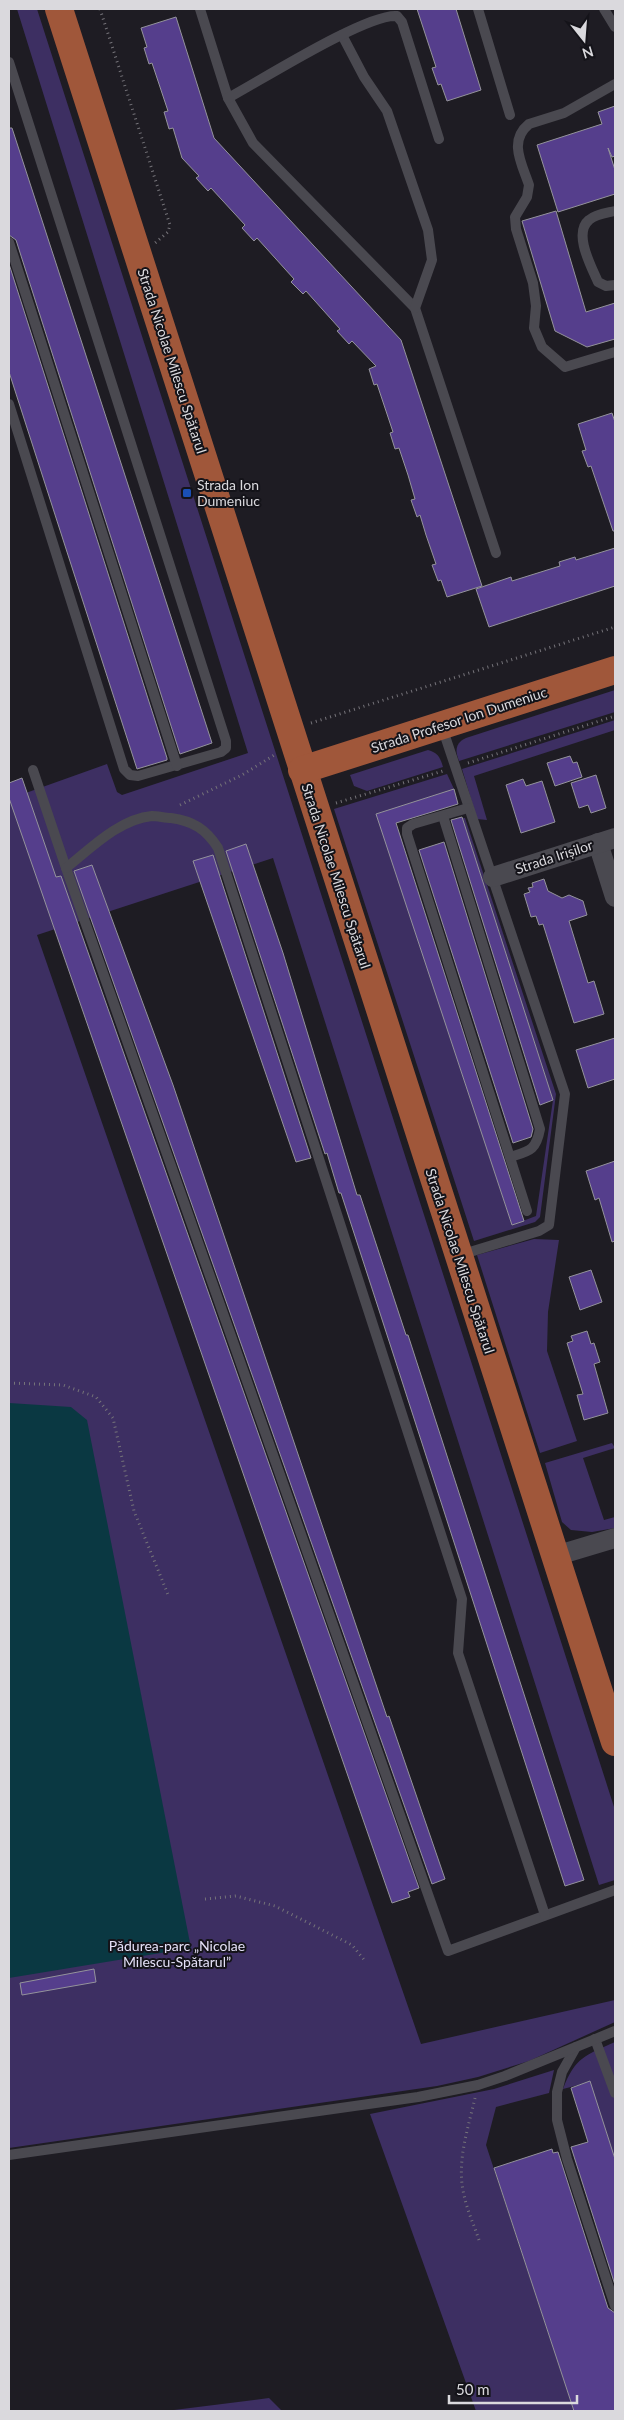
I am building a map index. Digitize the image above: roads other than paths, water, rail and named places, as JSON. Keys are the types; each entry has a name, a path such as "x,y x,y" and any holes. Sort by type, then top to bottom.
{"main road":[{"name":"Strada Nicolae Milescu Spătarul","path":"59,9 615,1742"},
{"name":"Strada Profesor Ion Dumeniuc","path":"302,770 615,670"}],"street":[{"name":"Strada Irișilor","path":"493,876 607,840"},
{"path":"607,840 615,897"},
{"path":"555,1556 615,1538"}],"lane":[{"path":"200,9 228,98 253,143 415,308 496,553"},
{"path":"478,9 510,115"},
{"path":"604,9 615,27"},
{"path":"228,98 374,19 388,15 397,16 402,22 439,139"},
{"path":"342,35 364,77 387,112 428,230 432,260 415,308"},
{"path":"9,62 226,741 226,748 221,752 138,776 130,775 124,769 9,404"},
{"path":"615,84 593,94 571,110 529,124 524,128 518,139 517,147 529,185 529,191 516,217 516,228 533,283 536,306 534,328 538,341 549,355 565,367 615,352"},
{"path":"615,210 591,218 583,229 582,238 598,282 606,286 615,285"},
{"path":"9,242 177,766"},
{"path":"441,726 565,1094 549,1225 539,1231 459,1256"},
{"path":"34,770 66,868 448,1951 615,1890"},
{"path":"468,808 413,824 407,828 407,834 527,1211"},
{"path":"66,868 124,825 151,816 179,819 198,825 208,833 218,848 462,1599 458,1652 545,1916"},
{"path":"443,816 540,1129 538,1141 531,1150 510,1157"},
{"path":"9,2155 418,2097 478,2085 505,2076 615,2031"},
{"path":"595,2039 615,2094"},
{"path":"576,2047 562,2072 558,2085 557,2120 567,2159 615,2306"}],"water":[{"path":"9,1403 71,1407 87,1420 191,1948 9,1978"}],"place":[{"name":"Strada Ion Dumeniuc","path":"187,493"}],"park label":[{"name":"Pădurea-parc „Nicolae Milescu-Spătarul”","path":"177,1954"}]}
